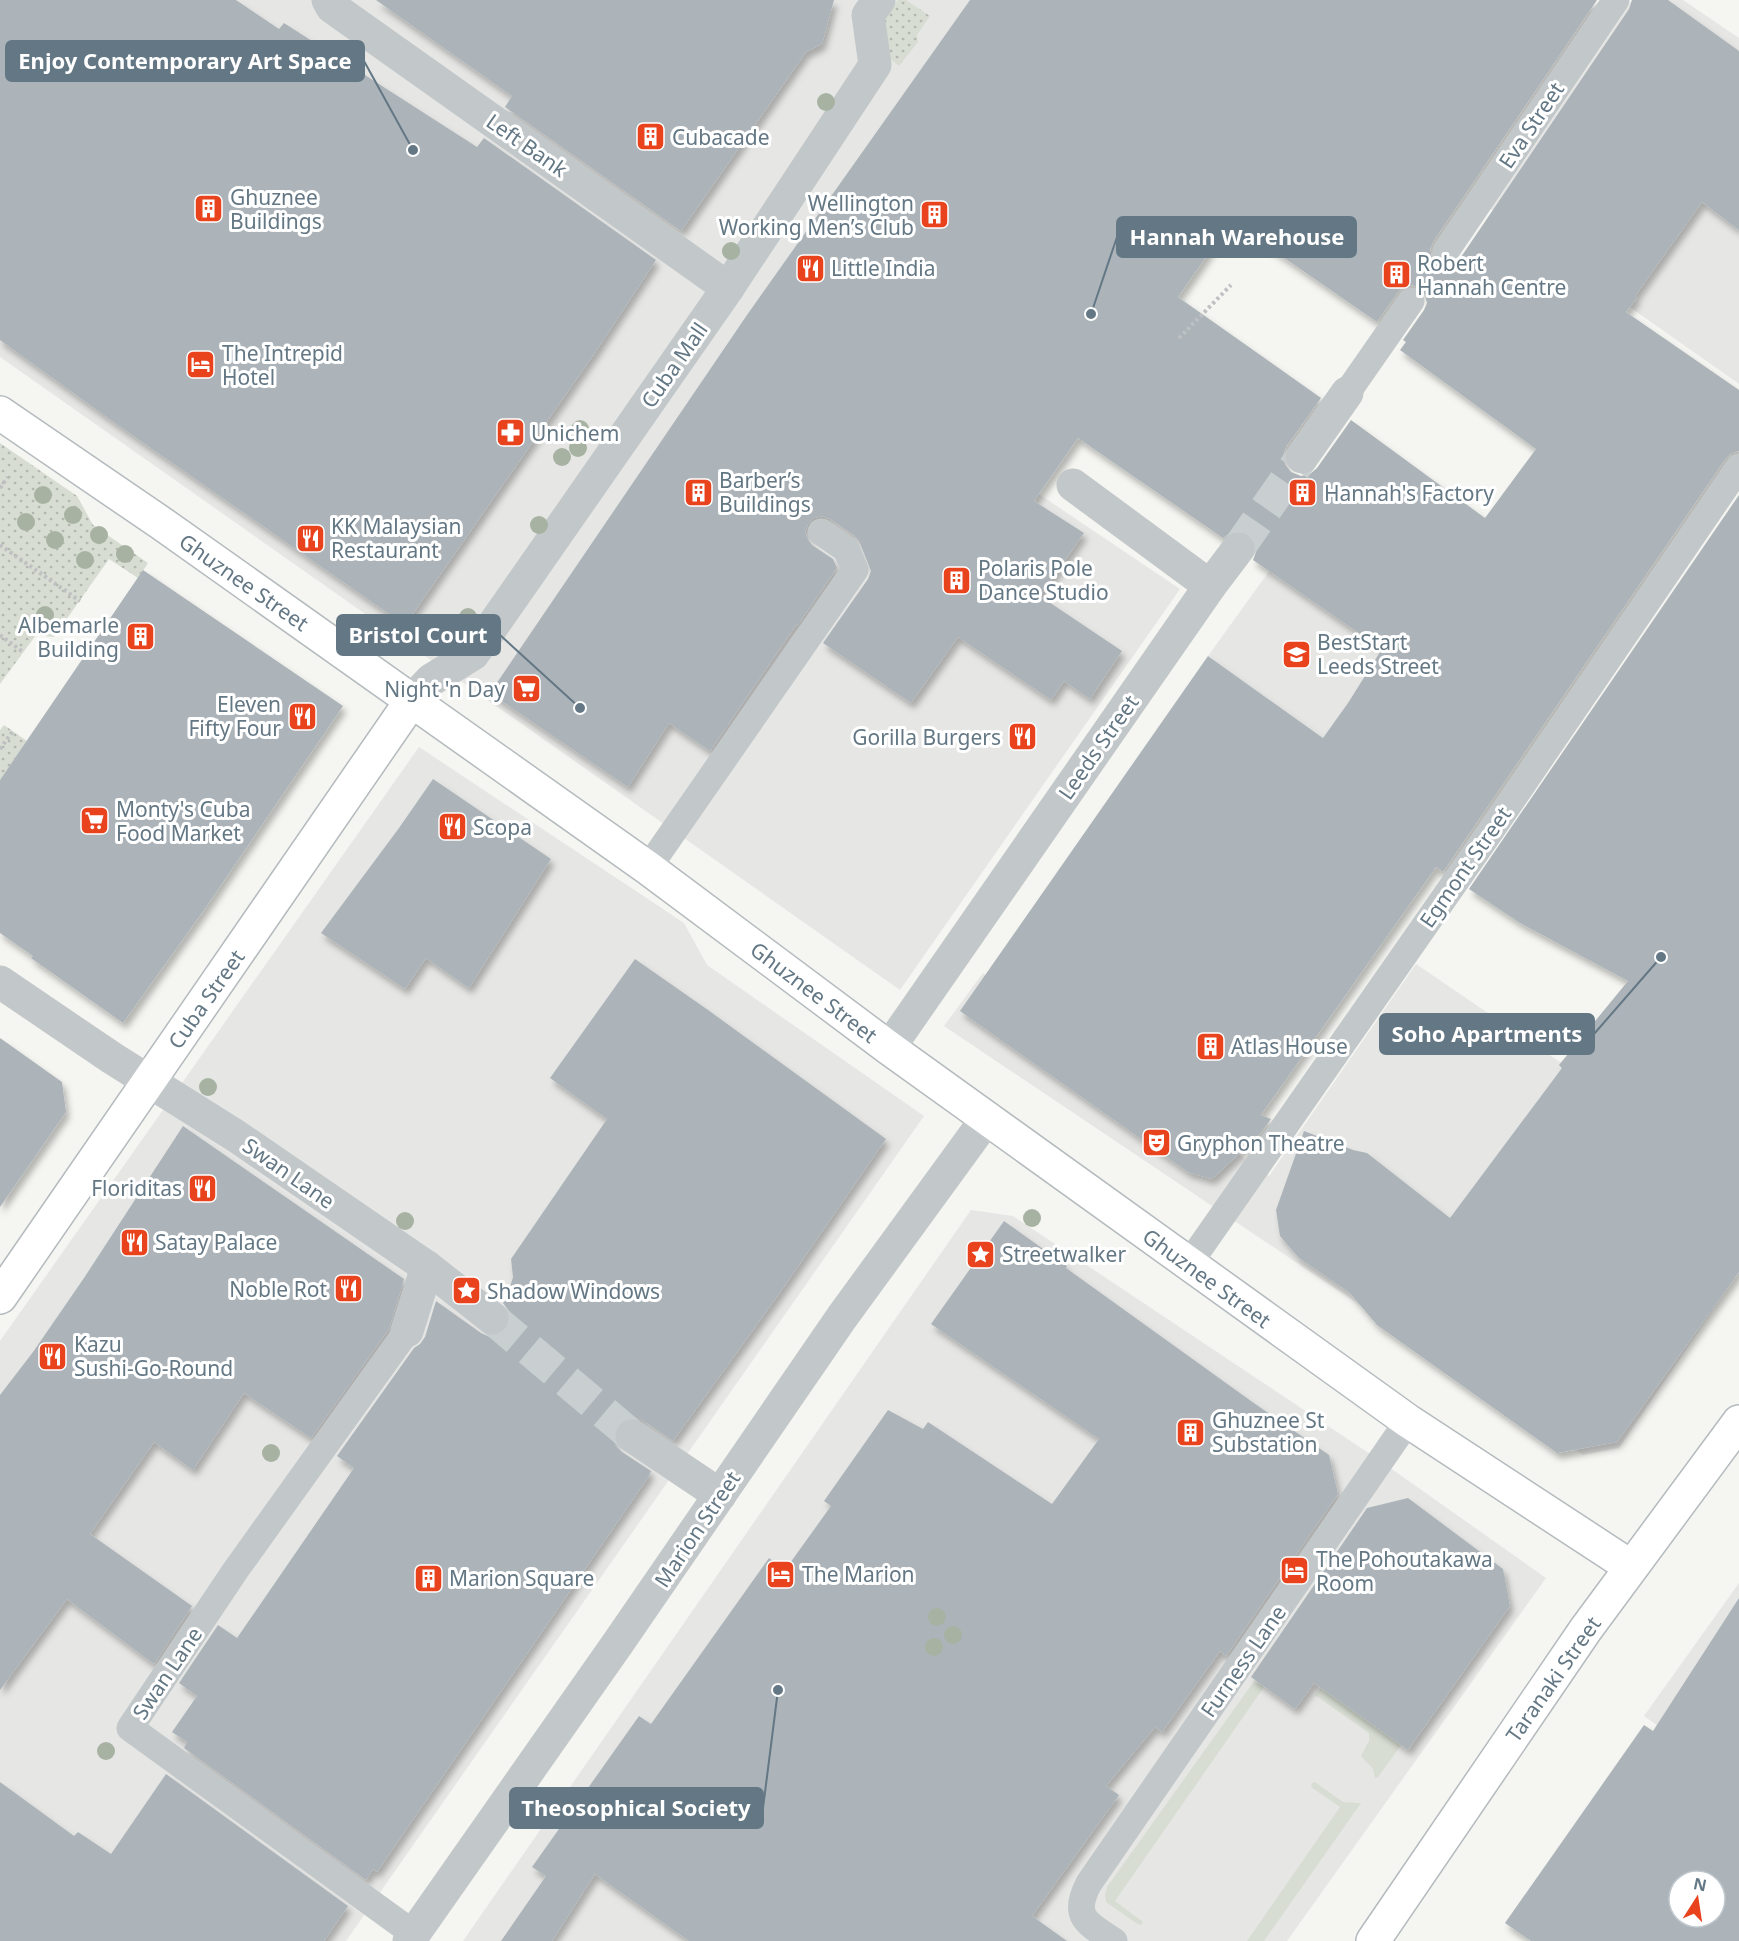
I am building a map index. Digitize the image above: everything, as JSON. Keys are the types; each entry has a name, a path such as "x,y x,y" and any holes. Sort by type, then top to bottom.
{"main road":[{"name":"Ghuznee Street","path":"0,413 161,523 648,868 889,1048 1408,1421 1631,1567"},
{"name":"Cuba Street","path":"0,1297 412,700"},
{"name":"Taranaki Street","path":"1373,1941 1586,1629 1739,1422"}],"street":[{"name":"Left Bank","path":"328,0 332,8 728,288"},
{"name":"Cuba Mall","path":"412,700 431,680 473,654 728,288 875,65 868,15 879,0"},
{"path":"1302,457 1347,393"},
{"path":"1073,485 1210,586 1238,549"},
{"name":"Leeds Street","path":"889,1048 1210,586"},
{"name":"Swan Lane","path":"0,982 149,1082 236,1136 427,1267 492,1318"},
{"name":"Marion Street","path":"412,1937 842,1317 987,1118"},
{"path":"407,1331 427,1267"},
{"path":"632,1436 720,1495"}],"lane":[{"name":"Eva Street","path":"1446,251 1616,0"},
{"path":"1347,393 1411,301"},
{"name":"Egmont Street","path":"1188,1265 1488,835 1739,467"},
{"path":"648,868 855,570 846,549 821,532"},
{"name":"Swan Lane","path":"407,1331 235,1571 130,1728 412,1937"},
{"name":"Furness Lane","path":"1114,1941 1090,1925 1081,1913 1080,1904 1083,1895 1408,1421"}],"path":[{"path":"1179,338 1231,285"},
{"path":"0,488 8,477"},
{"path":"0,545 80,601"},
{"path":"0,635 23,652"},
{"path":"0,750 13,731"}],"shaded area":[{"path":"0,0 1573,0 1328,98 923,416 1180,589 900,990 0,357"},
{"path":"898,0 906,0 930,16 917,35 918,42 899,66 877,48 875,33"},
{"path":"1632,0 1683,0 1739,38 1739,384 1489,208"},
{"path":"0,443 77,496 93,525 148,563 138,578 109,559 54,637 36,635 0,684"},
{"name":"BestStart Leeds Street","path":"1270,570 1385,651 1325,739 1208,656"},
{"path":"4,725 27,741 0,780 0,730"},
{"path":"419,747 684,923 707,965 924,1116 346,1941 0,1941 0,1341"},
{"path":"1416,964 1692,1152 1739,1078 1739,1272 1619,1448 1583,1455 944,1026 983,973 1269,1176"},
{"path":"971,1210 1013,1216 1379,1460 1546,1578 1287,1941 463,1941"},
{"path":"1739,1583 1739,1783 1644,1716"},
{"path":"1255,1680 1264,1687 1115,1901 1143,1922 1141,1925 1136,1923 1106,1902 1107,1887"},
{"path":"1321,1688 1401,1745 1378,1777 1375,1778 1373,1769 1361,1756 1369,1741 1369,1733 1315,1695"},
{"path":"1315,1782 1343,1802 1361,1803 1264,1941 1247,1941 1340,1807 1311,1787"}],"building":[{"path":"0,0 236,0 279,29 284,23 477,147 484,138 656,260 594,354 405,625 0,340"},
{"path":"376,0 834,0 822,44 806,52 681,231 505,107 512,96"},
{"path":"970,0 1597,0 1433,242 1430,249 1432,257 1437,264 1444,267 1459,260 1629,9 1632,0 1668,0 1739,51 1739,230 1702,202 1626,312 1739,390 1739,451 1726,458 1443,872 1436,867 1261,1115 1271,1119 1260,1134 1212,1179 1188,1172 960,1011 1208,656 1323,738 1382,649 1253,560 1256,552 1255,542 1249,534 1240,530 1231,532 1223,538 1078,438 1034,501 1084,533 1040,596 1122,651 1090,699 1064,681 1051,700 958,637 911,703 823,643 868,579 871,571 855,536 822,516 814,518 808,524 805,531 807,538 812,545 833,559 837,568 710,751 669,723 628,787 490,693 747,315","holes":["1231,221 1377,322 1404,287 1412,285 1420,288 1427,303 1403,340 1406,342 1400,350 1536,449 1485,518 1351,420 1317,468 1310,474 1301,476 1291,472 1283,456 1286,447 1321,398 1178,297"]},
{"path":"1739,495 1739,1272 1617,1442 1557,1453 1377,1325 1349,1292 1299,1258 1280,1236 1276,1210 1304,1131 1367,1153 1450,1218 1562,1068 1559,1065 1628,981 1520,923 1469,889"},
{"path":"143,570 343,706 204,910 123,1023 31,958 33,956 0,933 0,780"},
{"path":"433,779 551,859 469,988 426,958 405,989 321,933"},
{"name":"Marion Square","path":"635,959 886,1139 781,1291 673,1441 634,1417 624,1419 617,1425 613,1434 615,1445 651,1471 649,1476 377,1872 373,1869 366,1880 184,1748 187,1742 172,1732 197,1696 179,1683 218,1625 237,1638 354,1468 337,1456 414,1348 425,1337 436,1301 490,1337 498,1336 507,1329 510,1312 503,1303 513,1277 511,1259 607,1119 550,1078"},
{"path":"0,1038 62,1082 66,1112 0,1207"},
{"path":"183,1126 404,1279 389,1329 311,1438 244,1393 193,1470 154,1442 90,1534 192,1606 154,1664 67,1599 0,1690 0,1395 84,1278"},
{"path":"1004,1221 1067,1266 1066,1268 1329,1455 1338,1494 1226,1656 1220,1651 1162,1732 1155,1727 1106,1786 1119,1795 1032,1916 1067,1941 689,1941 595,1874 552,1941 501,1941 546,1876 532,1867 639,1716 651,1724 769,1558 785,1570 831,1506 824,1501 888,1410 923,1429 928,1422 1052,1504 1099,1439 931,1324"},
{"path":"1408,1498 1503,1569 1510,1606 1408,1750 1314,1683 1295,1709 1251,1677 1367,1508"},
{"path":"1739,1598 1739,1941 1531,1941 1505,1923 1644,1725 1653,1731"},
{"path":"166,1774 348,1906 324,1941 0,1941 0,1782 74,1836 78,1832 111,1854"}],"tunnel":[{"path":"1238,549 1302,457"},
{"path":"492,1318 632,1436"}],"place":[{"name":"Cubacade","path":"651,137"},
{"name":"Enjoy Contemporary Art Space","path":"413,150"},
{"name":"Ghuznee Buildings","path":"209,209"},
{"name":"Wellington Working Men’s Club","path":"935,215"},
{"name":"Little India","path":"810,268"},
{"name":"Robert Hannah Centre","path":"1396,275"},
{"name":"Hannah Warehouse","path":"1091,314"},
{"name":"The Intrepid Hotel","path":"201,365"},
{"name":"Unichem","path":"510,433"},
{"name":"Barber’s Buildings","path":"698,492"},
{"name":"Hannah's Factory","path":"1303,493"},
{"name":"KK Malaysian Restaurant","path":"310,538"},
{"name":"Polaris Pole Dance Studio","path":"957,580"},
{"name":"Albemarle Building","path":"140,637"},
{"name":"BestStart Leeds Street","path":"1296,654"},
{"name":"Night 'n Day","path":"526,689"},
{"name":"Bristol Court","path":"580,708"},
{"name":"Eleven Fifty Four","path":"302,716"},
{"name":"Gorilla Burgers","path":"1022,737"},
{"name":"Monty's Cuba Food Market","path":"95,821"},
{"name":"Scopa","path":"452,827"},
{"name":"Soho Apartments","path":"1661,957"},
{"name":"Atlas House","path":"1210,1046"},
{"name":"Gryphon Theatre","path":"1156,1143"},
{"name":"Floriditas","path":"203,1188"},
{"name":"Satay Palace","path":"134,1242"},
{"name":"Streetwalker","path":"981,1254"},
{"name":"Noble Rot","path":"348,1289"},
{"name":"Shadow Windows","path":"466,1291"},
{"name":"Kazu Sushi-Go-Round","path":"53,1356"},
{"name":"Ghuznee St Substation","path":"1191,1432"},
{"name":"The Pohoutakawa Room","path":"1295,1571"},
{"name":"The Marion","path":"781,1574"},
{"name":"Marion Square","path":"428,1578"},
{"name":"Theosophical Society","path":"778,1690"}]}
